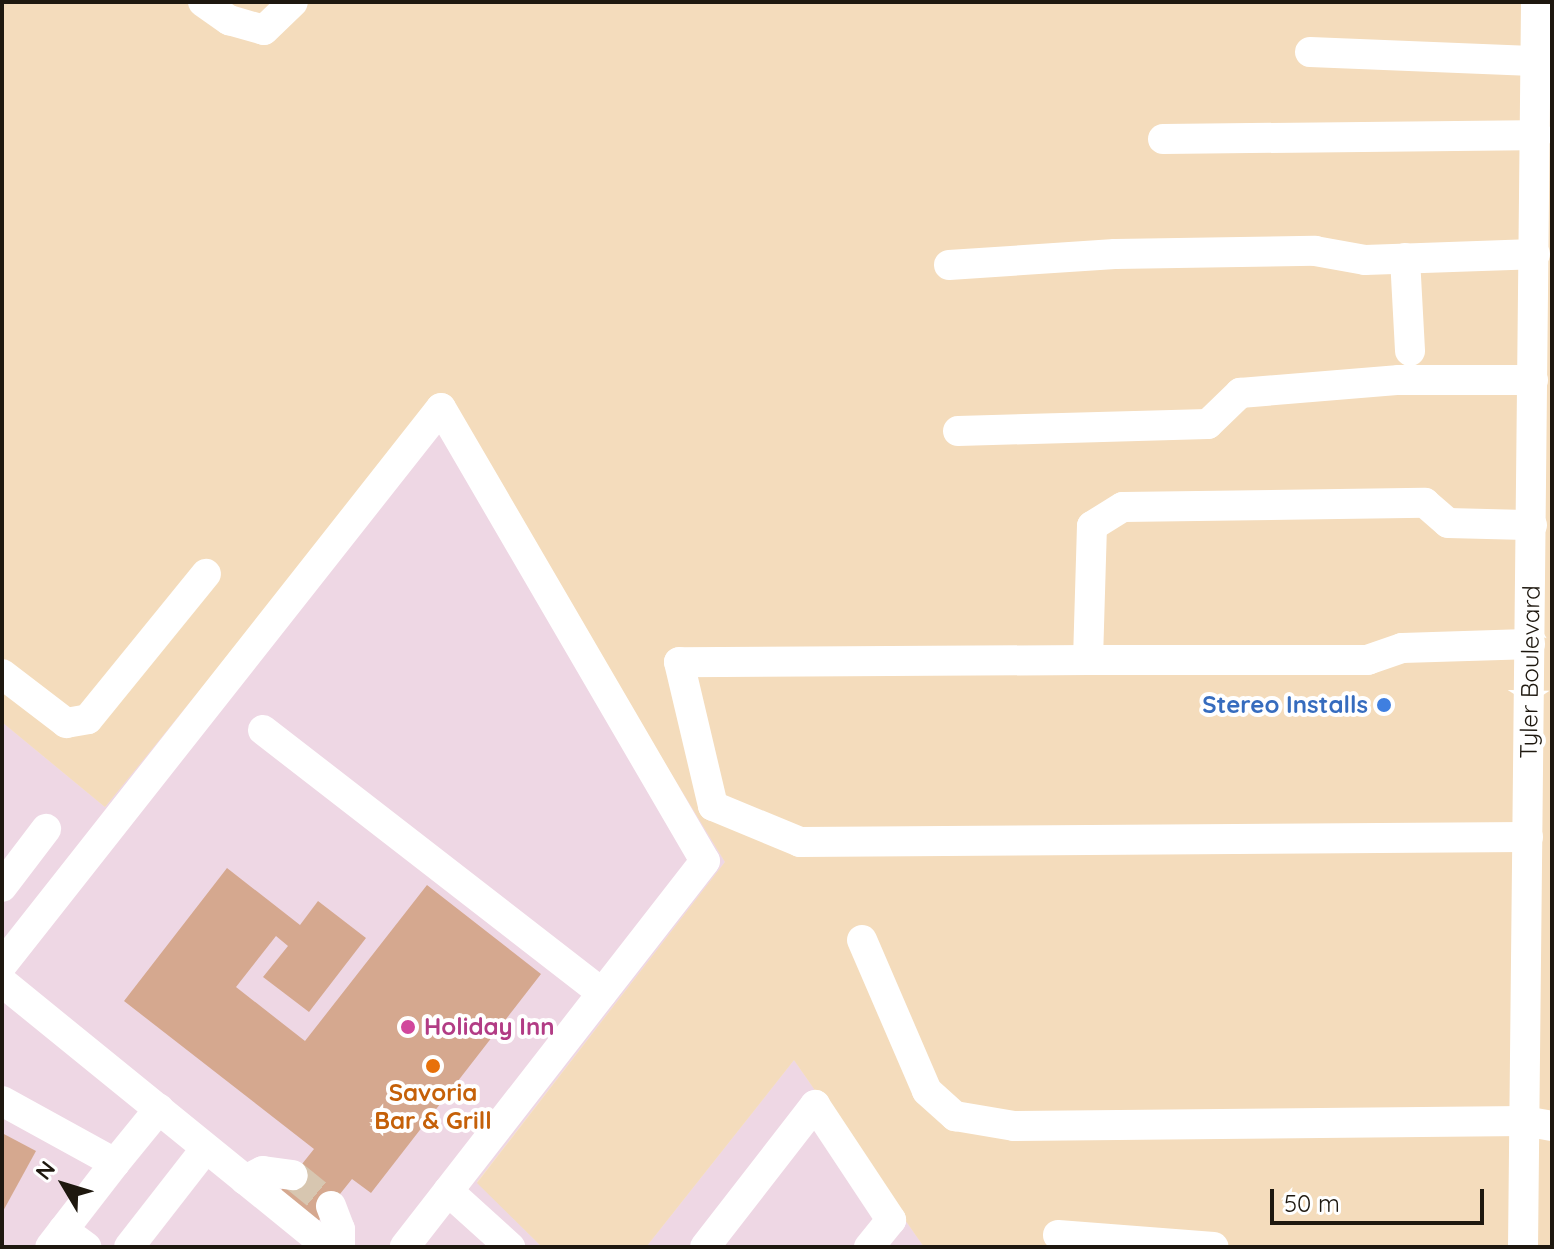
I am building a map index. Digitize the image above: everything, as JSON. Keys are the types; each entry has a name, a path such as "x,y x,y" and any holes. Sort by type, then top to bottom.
{"street":[{"path":"203,2 229,20 264,30 293,2"},
{"name":"Tyler Boulevard","path":"1523,1247 1538,1123 1540,908 1528,837 1535,254 1544,216 1537,135 1536,2"},
{"path":"1310,52 1537,61"},
{"path":"1163,139 1537,135"},
{"path":"949,265 1115,254 1315,251 1365,260 1535,254"},
{"path":"1405,258 1410,351"},
{"path":"958,431 1208,424 1240,393 1399,380 1533,380"},
{"path":"2,965 441,408 705,861 405,1247"},
{"path":"1088,660 1092,526 1123,507 1425,503 1448,523 1532,525"},
{"path":"2,674 66,723 88,719 101,710 206,574"},
{"path":"1528,837 800,842 713,806 679,662 1368,660 1402,648 1530,644"},
{"path":"263,730 602,993"},
{"path":"2,887 46,829"},
{"path":"862,940 927,1091 955,1116 1014,1126 1538,1123"},
{"path":"2,982 328,1247"},
{"path":"2,1101 115,1163"},
{"path":"705,1247 815,1105 891,1220 869,1247"},
{"path":"67,1241 115,1163 159,1109"},
{"path":"129,1247 206,1148"},
{"path":"245,1180 263,1171 293,1175"},
{"path":"448,1191 510,1247"},
{"path":"331,1206 340,1229 340,1247"},
{"path":"1058,1235 1214,1247"}],"shaded area":[{"path":"2,2 1552,2 1552,1247 924,1247 794,1060 646,1247 542,1247 477,1183 725,862 440,393 105,807 2,722"},
{"path":"440,393 725,862 477,1182 542,1247 2,1247 2,722 105,807"},
{"path":"794,1060 924,1247 646,1247"}],"building":[{"name":"Holiday Inn","path":"227,868 300,925 318,901 366,938 309,1012 263,977 288,946 276,936 236,987 305,1041 427,885 541,974 371,1193 352,1179 316,1224 278,1194 314,1149 124,1001"},
{"path":"2,1133 36,1151 2,1213"}],"tunnel":[{"path":"293,1175 331,1206"}],"place":[{"name":"Stereo Installs","path":"1384,705"},
{"name":"Holiday Inn","path":"408,1027"},
{"name":"Savoria Bar & Grill","path":"433,1066"}]}
